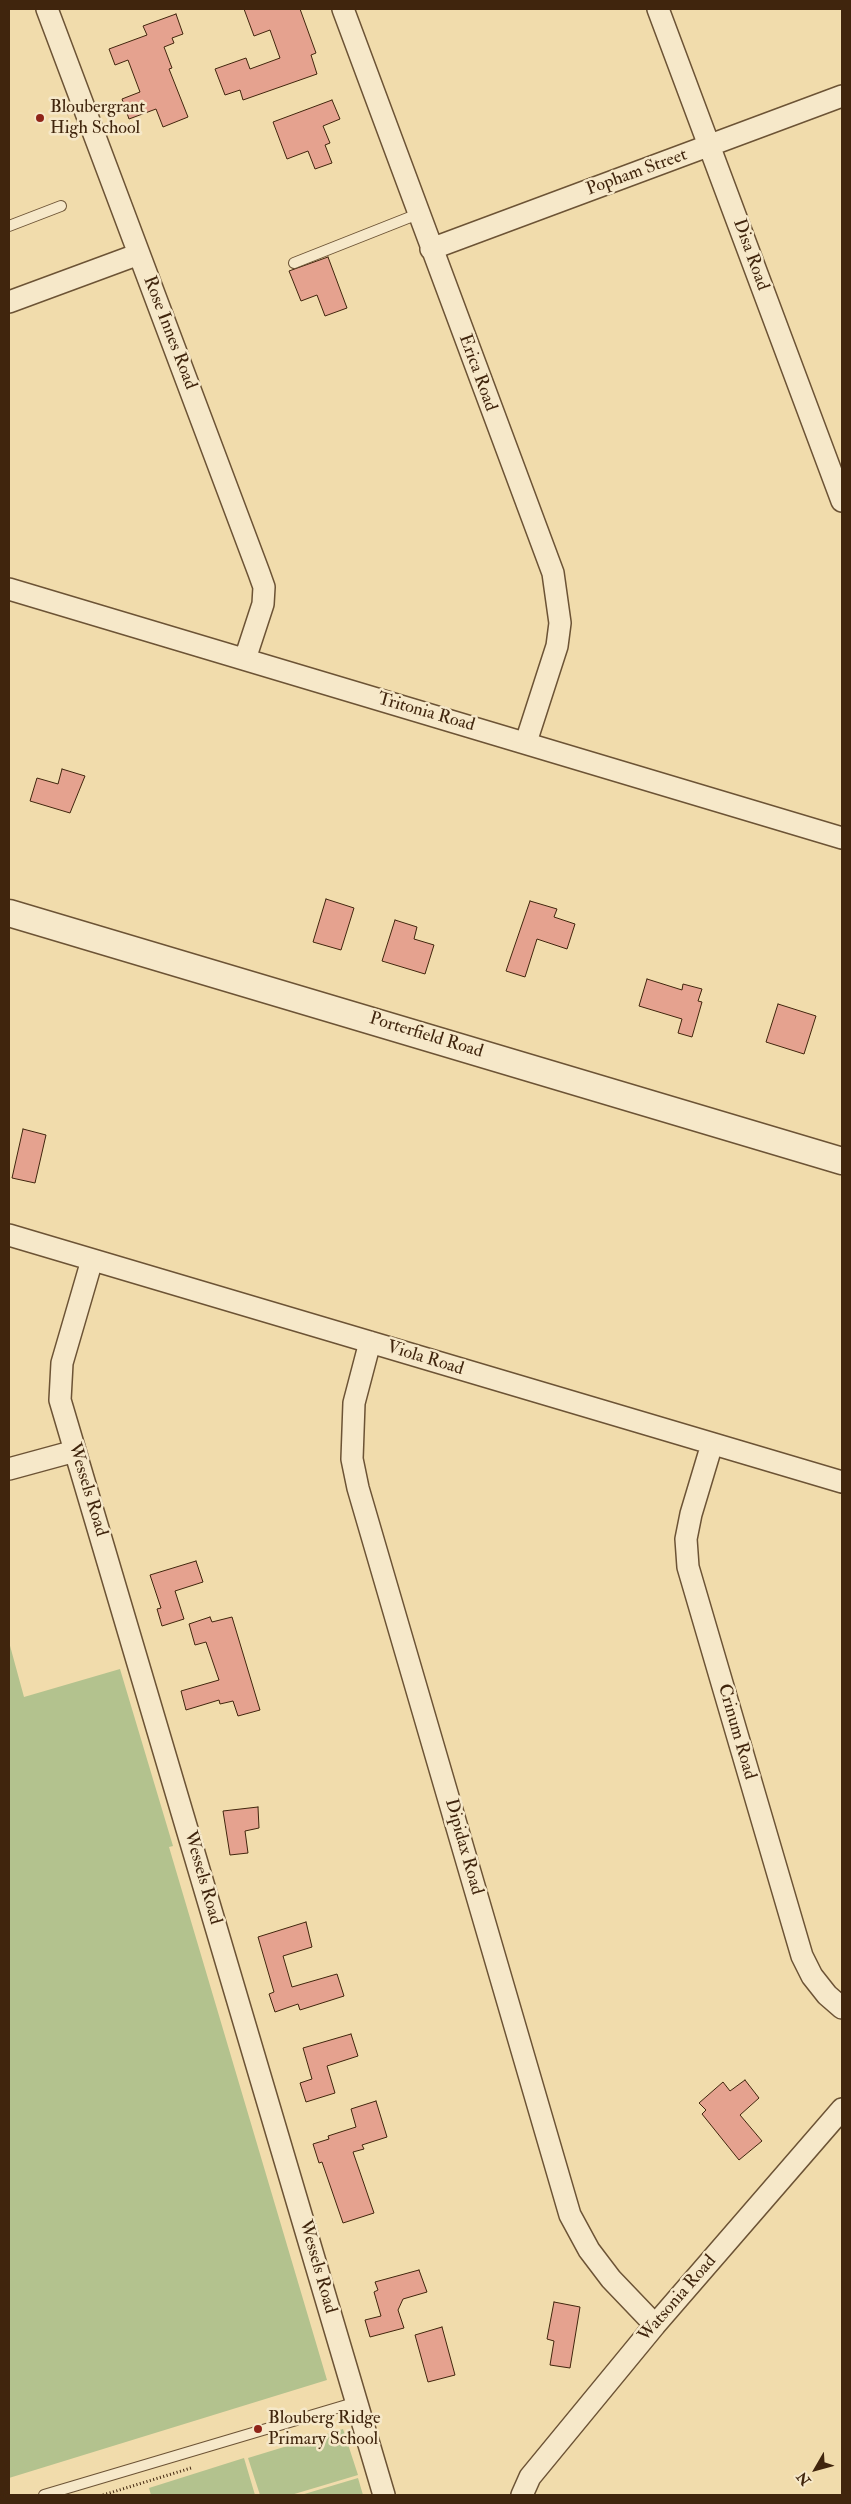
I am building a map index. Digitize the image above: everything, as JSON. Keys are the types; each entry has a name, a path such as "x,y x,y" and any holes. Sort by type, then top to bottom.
{"street":[{"name":"Rose Innes Road","path":"47,9 264,587 263,604 245,660"},
{"name":"Erica Road","path":"343,9 431,249 545,550 557,589 560,623 557,646 526,742"},
{"name":"Disa Road","path":"658,9 842,501"},
{"name":"Popham Street","path":"431,249 842,96"},
{"path":"9,302 139,254"},
{"name":"Tritonia Road","path":"9,589 842,838"},
{"name":"Porterfield Road","path":"9,912 842,1161"},
{"name":"Viola Road","path":"9,1235 842,1482"},
{"name":"Wessels Road","path":"92,1260 62,1363 60,1400 384,2495"},
{"name":"Dipidax Road","path":"370,1342 354,1403 352,1459 358,1488 570,2215 589,2250 611,2279 655,2325"},
{"name":"Crinum Road","path":"712,1444 691,1514 686,1539 688,1567 802,1956 812,1976 827,1995 842,2008"},
{"path":"9,1469 75,1450"},
{"name":"Watsonia Road","path":"522,2495 530,2477 655,2325 842,2109"}],"lane":[{"path":"9,226 61,206"},
{"path":"294,263 418,214"},
{"path":"44,2495 357,2402"}],"path":[{"path":"103,2495 198,2466"}],"green space":[{"path":"9,1642 24,1697 120,1669 173,1846 169,1847 327,2380 9,2478"},
{"path":"343,2429 358,2475 291,2495 260,2495 248,2458"},
{"path":"244,2458 255,2495 151,2495 149,2488"},
{"path":"358,2478 363,2495 301,2495"}],"building":[{"path":"244,9 300,9 316,53 311,55 317,74 243,100 240,90 225,95 215,69 246,58 250,69 280,58 270,30 254,36"},
{"path":"176,14 183,34 172,38 174,43 164,47 172,68 169,69 188,117 163,127 156,109 129,119 122,99 140,92 128,60 115,65 109,49 147,35 143,26"},
{"path":"332,100 340,119 323,126 330,143 325,145 332,163 315,169 308,151 287,159 273,122"},
{"path":"328,257 347,308 325,316 317,295 301,301 289,271"},
{"path":"62,769 85,776 70,813 30,801 37,778 58,784"},
{"path":"326,899 354,908 341,950 313,942"},
{"path":"530,901 557,909 554,917 575,924 567,949 537,939 525,977 506,971"},
{"path":"395,920 417,927 414,939 434,945 425,974 382,961"},
{"path":"647,979 682,990 683,984 702,989 698,1001 702,1002 692,1037 678,1033 682,1019 639,1006"},
{"path":"778,1004 816,1016 804,1054 766,1042"},
{"path":"23,1129 46,1135 35,1183 12,1178"},
{"path":"196,1561 203,1582 175,1591 184,1619 162,1626 157,1609 161,1608 150,1575"},
{"path":"210,1617 212,1622 232,1617 260,1710 238,1716 233,1701 220,1704 219,1700 186,1710 181,1691 219,1680 206,1642 195,1645 189,1624"},
{"path":"258,1807 259,1828 245,1831 248,1853 230,1855 223,1811"},
{"path":"306,1922 312,1947 283,1956 292,1987 337,1974 344,1996 300,2010 298,2004 275,2012 269,1994 274,1992 258,1937"},
{"path":"351,2034 358,2056 327,2066 335,2093 306,2102 300,2083 312,2079 303,2048"},
{"path":"745,2080 759,2098 740,2115 762,2141 739,2160 702,2114 706,2110 699,2103 723,2082 730,2091"},
{"path":"376,2101 387,2137 362,2145 364,2149 353,2152 374,2213 343,2223 322,2162 319,2163 313,2144 329,2139 328,2136 356,2127 351,2109"},
{"path":"419,2270 427,2292 403,2299 398,2310 404,2328 370,2337 365,2320 381,2316 374,2292 378,2290 375,2282"},
{"path":"554,2302 580,2307 570,2368 550,2365 554,2341 547,2339"},
{"path":"442,2327 455,2375 428,2382 415,2335"}],"place":[{"name":"Bloubergrant High School","path":"40,118"},
{"name":"Blouberg Ridge Primary School","path":"258,2429"}]}
